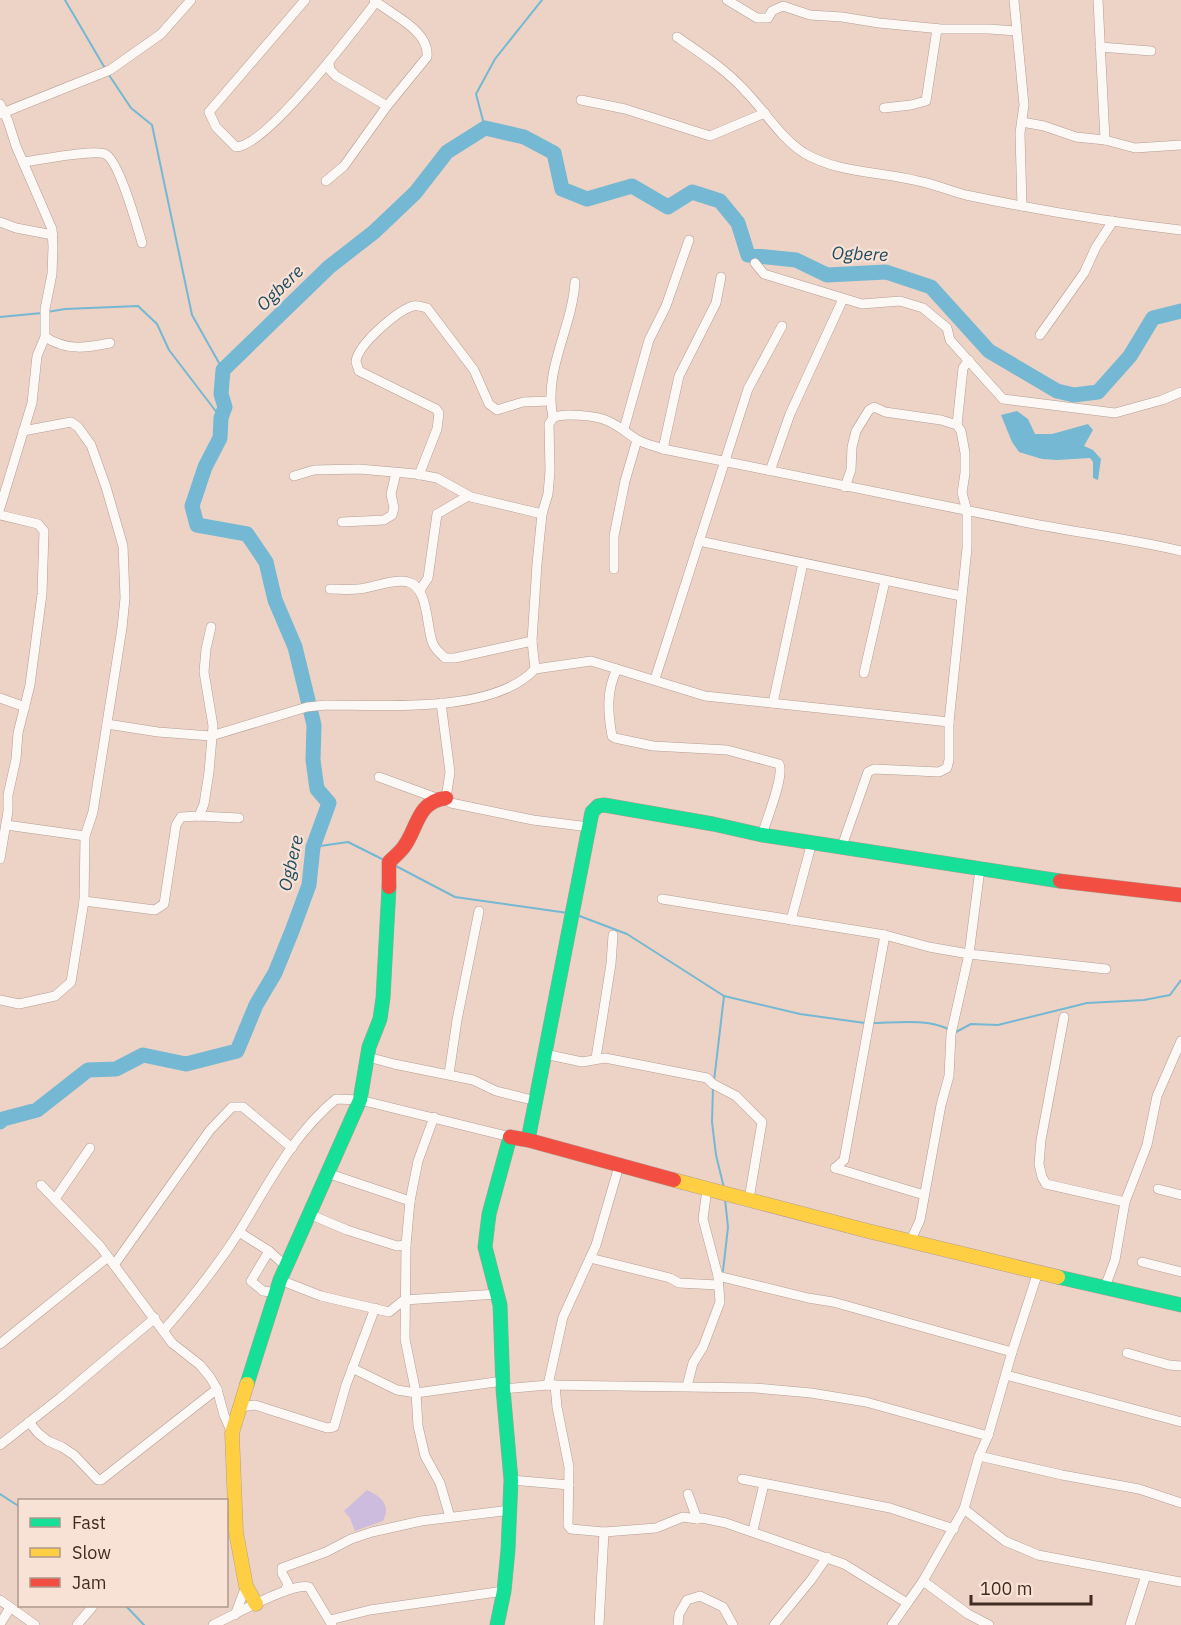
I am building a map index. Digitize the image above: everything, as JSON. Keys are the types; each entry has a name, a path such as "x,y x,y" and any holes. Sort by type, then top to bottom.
{"street":[{"path":"2,114 110,70 161,34 191,0"},
{"path":"305,0 209,112 216,127 236,147 239,148 250,142 276,120 327,67 375,1 400,17 424,40 428,50 427,57 387,106 352,156 326,181"},
{"path":"727,0 757,18 768,18 772,11 783,6 810,15 936,29 1016,31"},
{"path":"1014,0 1024,105 1020,134 1022,206"},
{"path":"1098,0 1105,140"},
{"path":"884,108 926,101 936,29"},
{"path":"677,37 711,60 747,92 783,135 803,152 821,161 857,172 917,180 963,194 1022,206 1181,230"},
{"path":"1100,47 1150,51"},
{"path":"327,67 353,87 387,106"},
{"path":"581,100 625,109 710,136 765,113"},
{"path":"0,104 2,114 8,121 15,146 53,235 52,274 45,309 45,337 38,356 32,403 0,508"},
{"path":"1022,122 1044,126 1076,137 1105,140 1135,148 1181,145"},
{"path":"23,162 83,153 106,154 111,158 120,175 142,243"},
{"path":"1040,335 1084,273 1096,247 1113,221"},
{"path":"0,222 16,228 53,235"},
{"path":"624,429 649,340 666,306 689,240"},
{"path":"755,263 764,274 843,299 862,304 900,301 923,308 946,328 950,340 1003,399 1115,413 1162,400 1181,392"},
{"path":"663,449 679,376 716,303 721,277"},
{"path":"553,418 549,401 552,370 574,299 576,282"},
{"path":"770,471 790,414 843,299"},
{"path":"419,475 437,429 439,413 436,409 360,371 356,362 359,351 365,344 393,318 411,307 417,305 427,308 474,370 489,404 497,410 523,402 549,401"},
{"path":"654,680 748,389 782,326"},
{"path":"45,337 57,345 70,347 92,347 110,343"},
{"path":"842,846 868,772 881,769 939,772 947,768 949,722 967,548 967,511 962,493 965,453 961,431 957,425 963,368 969,360"},
{"path":"845,487 851,470 852,447 856,430 868,410 874,407 885,412 940,420 957,425"},
{"path":"535,669 532,641 542,514 548,494 550,471 549,424 558,414 606,420 624,429 637,440 663,449 967,511 1147,543 1181,552"},
{"path":"0,1000 19,1004 54,996 71,982 84,901 85,836 93,812 108,724 124,598 123,546 91,445 78,427 71,422 23,431"},
{"path":"614,569 614,536 625,481 637,440"},
{"path":"294,476 314,471 359,469 419,475 437,478 468,496 542,514"},
{"path":"342,522 384,520 392,515 394,508 391,494 396,473"},
{"path":"420,591 428,578 437,514 468,496"},
{"path":"0,515 38,524 44,531 42,594 30,685 18,733 16,759 4,793 6,825 0,859"},
{"path":"699,541 961,596"},
{"path":"773,703 803,563"},
{"path":"330,590 358,589 407,581 420,591 429,620 432,642 445,658 532,641"},
{"path":"864,673 885,581"},
{"path":"200,816 209,772 213,726 204,672 211,627"},
{"path":"108,724 158,732 211,735 307,707 441,703 500,692 535,669 591,661 705,696 949,722"},
{"path":"617,669 610,688 608,706 612,736 615,738 653,746 727,750 779,764 781,768 762,835"},
{"path":"0,698 25,707"},
{"path":"256,1604 246,1586 231,1533 233,1412 244,1392 286,1266 360,1100 369,1047 380,1019 383,998 389,862 404,847 421,811 442,798 450,772 441,703"},
{"path":"379,777 451,803 533,820 589,827"},
{"path":"528,1140 592,812 598,806 604,805 762,835 980,869 1073,883 1181,895"},
{"path":"84,901 155,910 161,908 164,904 176,825 181,817 239,818"},
{"path":"6,825 85,836"},
{"path":"791,920 812,842"},
{"path":"911,1240 920,1220 941,1105 949,1076 951,1034 969,954 980,869"},
{"path":"662,899 885,935 929,947 969,954 1106,969"},
{"path":"449,1074 464,982 479,911"},
{"path":"596,1058 611,964 613,935"},
{"path":"885,935 844,1160 835,1168 924,1195"},
{"path":"1064,1017 1041,1140 1039,1164 1042,1177 1046,1184 1125,1202"},
{"path":"1105,1287 1114,1260 1125,1202 1147,1145 1156,1096 1181,1041"},
{"path":"545,1054 582,1062 606,1058 707,1078 713,1084 736,1096 762,1122 749,1199"},
{"path":"368,1057 473,1080 496,1091 536,1101"},
{"path":"164,1330 196,1294 239,1232 276,1168 318,1113 336,1099 360,1100 434,1117 868,1231 1181,1305"},
{"path":"0,1344 111,1261 210,1130 232,1107 243,1107 292,1148"},
{"path":"434,1117 418,1161 410,1201 405,1245 405,1339 416,1393 418,1426 425,1456 441,1483 450,1518"},
{"path":"497,1625 504,1591 511,1510 511,1480 498,1294 484,1248 489,1214 510,1137"},
{"path":"55,1199 90,1148"},
{"path":"619,1166 606,1215 590,1258 563,1317 552,1385 569,1467 568,1525 571,1529 603,1532 656,1528 683,1517 702,1518 753,1530 827,1557 852,1569 907,1603"},
{"path":"327,1173 410,1201"},
{"path":"41,1185 111,1261 172,1343 200,1365 233,1412"},
{"path":"687,1386 693,1363 704,1347 720,1302 718,1281 703,1219 707,1188"},
{"path":"1158,1189 1181,1194"},
{"path":"309,1214 347,1230 397,1246 405,1245"},
{"path":"239,1232 269,1251 286,1266"},
{"path":"269,1251 251,1281 264,1291 279,1286 389,1312 404,1300 498,1294"},
{"path":"590,1258 670,1278 679,1283 718,1281 833,1302 1011,1352"},
{"path":"1142,1262 1181,1272"},
{"path":"892,1625 923,1581 964,1509 979,1456 988,1436 1011,1352 1038,1272"},
{"path":"233,1412 255,1406 327,1428 334,1427 352,1368 375,1308"},
{"path":"0,1444 155,1318"},
{"path":"1127,1353 1169,1365 1181,1365"},
{"path":"352,1368 397,1390 416,1393 503,1385 552,1385 754,1388 811,1393 866,1402 988,1436"},
{"path":"1006,1375 1181,1422"},
{"path":"29,1422 38,1433 74,1455 98,1480 101,1480 217,1389"},
{"path":"244,1392 255,1406"},
{"path":"979,1456 1062,1475 1139,1489 1181,1503"},
{"path":"742,1479 890,1508 954,1529"},
{"path":"511,1480 569,1485"},
{"path":"753,1530 764,1484"},
{"path":"687,1494 698,1519"},
{"path":"964,1509 1005,1541 1038,1555 1181,1582"},
{"path":"285,1591 288,1584 282,1568 326,1552 351,1539 372,1532 511,1510"},
{"path":"599,1625 603,1532"},
{"path":"781,1623 827,1557"},
{"path":"1130,1625 1146,1575"},
{"path":"923,1581 968,1614 990,1625"},
{"path":"213,1625 285,1591 303,1585 309,1587 331,1623 370,1610 504,1591"},
{"path":"235,1615 246,1586"},
{"path":"678,1625 679,1614 687,1600 700,1596 723,1607 733,1625"},
{"path":"0,1600 35,1625"},
{"path":"77,1625 91,1607"},
{"path":"0,1624 10,1608"}],"shaded area":[{"path":"367,1490 384,1502 385,1515 383,1521 355,1531 350,1518 344,1511"}],"water":[{"path":"1017,411 1028,419 1035,434 1052,434 1088,424 1093,430 1084,446 1093,450 1101,459 1098,480 1093,478 1093,462 1090,458 1042,459 1019,452 1012,442 1001,415"}],"waterway":[{"path":"65,0 106,70"},
{"path":"485,128 476,94 495,59 542,0"},
{"path":"109,75 131,108 152,125 192,315 223,370"},
{"name":"Ogbere","path":"0,1122 3,1119 37,1110 88,1070 116,1069 143,1055 186,1064 237,1051 256,1005 275,973 309,885 313,847 329,803 317,789 313,760 314,725 295,647 275,600 266,562 247,534 197,525 192,506 205,467 220,438 221,418 225,407 221,394 223,370 329,267 374,232 415,193 447,152 485,128 524,137 554,153 562,189 587,199 632,186 668,207 692,192 720,201 738,223 748,255 796,260 827,275 886,272 931,287 989,351 1057,391 1074,395 1098,392 1130,356 1153,318 1181,311"},
{"path":"47,312 65,309 138,306 157,324 169,350 221,418"},
{"path":"0,317 42,313"},
{"path":"313,847 348,842 384,860"},
{"path":"394,865 455,897 568,913"},
{"path":"577,915 627,934 724,996 800,1014 865,1023"},
{"path":"956,1032 971,1024 998,1025 1087,1003 1144,1000 1170,995 1181,980"},
{"path":"714,1081 724,996"},
{"path":"870,1023 920,1022 948,1029"},
{"path":"713,1087 712,1122 716,1155 724,1188"},
{"path":"723,1271 728,1227 725,1199"},
{"path":"0,1494 18,1506"},
{"path":"127,1607 144,1625"}],"traffic: fast":[{"path":"528,1140 592,812 598,806 604,805 713,824 762,835 1060,881"},
{"path":"247,1384 280,1280 360,1100 369,1047 380,1019 383,998 389,887"},
{"path":"497,1625 504,1591 508,1550 511,1480 503,1389 500,1305 485,1247 489,1214 510,1137"},
{"path":"1058,1277 1181,1305"}],"traffic: slow":[{"path":"674,1180 868,1231 1058,1277"},
{"path":"247,1384 232,1433 236,1532 246,1586 256,1604"}],"traffic: jam":[{"path":"389,887 389,862 408,841 423,811 436,801 446,798"},
{"path":"1060,881 1181,895"},
{"path":"510,1137 674,1180"}]}
